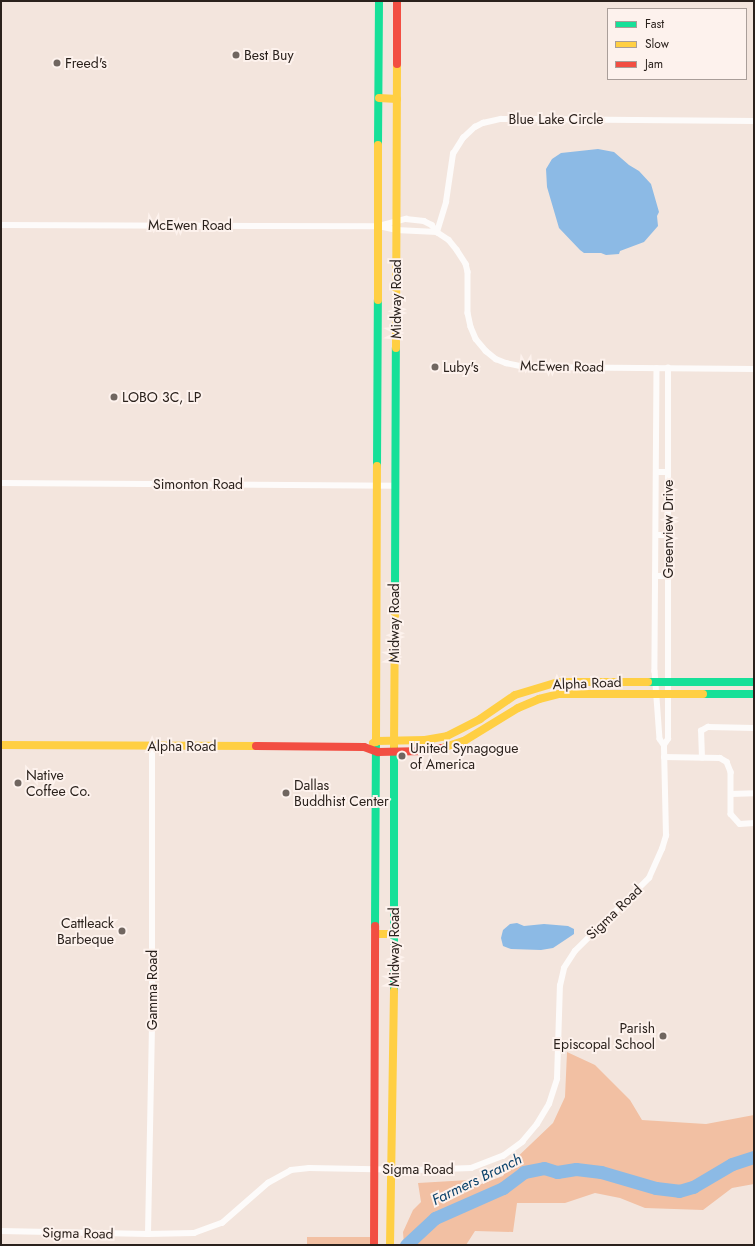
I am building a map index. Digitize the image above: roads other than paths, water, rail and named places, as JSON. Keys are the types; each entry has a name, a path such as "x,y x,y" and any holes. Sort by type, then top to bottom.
{"main road":[{"name":"Midway Road","path":"374,1243 376,1169 378,752 379,1"},
{"name":"Midway Road","path":"390,1245 395,934 394,741 397,1"},
{"path":"379,98 397,99"},
{"path":"558,682 559,694"},
{"name":"Alpha Road","path":"364,747 377,742 425,740 453,733 480,719 515,695 558,682 657,688 754,682"},
{"name":"Alpha Road","path":"1,745 364,747 378,752 425,751 451,746 480,733 518,708 539,699 559,694 657,688"},
{"name":"Alpha Road","path":"668,688 754,694"},
{"path":"377,934 395,934"}],"street":[{"name":"Blue Lake Circle","path":"437,232 446,202 453,154 463,138 475,127 484,123 501,119 754,121"},
{"name":"McEwen Road","path":"379,226 406,219 424,221 432,225 437,232 449,240 466,264 468,272 468,314 471,327 479,343 486,351 496,359 506,363 525,367 754,369"},
{"name":"McEwen Road","path":"1,225 379,226 396,230 437,232"},
{"name":"Greenview Drive","path":"657,368 655,576 657,688"},
{"name":"Greenview Drive","path":"668,368 668,688"},
{"path":"656,472 668,472"},
{"name":"Simonton Road","path":"1,483 395,486"},
{"path":"656,535 668,535"},
{"path":"655,576 668,576"},
{"name":"Sigma Road","path":"657,688 660,739 664,745"},
{"name":"Sigma Road","path":"1,1231 185,1234 213,1227 228,1219 268,1183 291,1170 309,1168 471,1168 503,1156 522,1142 537,1124 549,1104 557,1079 560,986 564,968 575,951 649,878 662,849 666,826 664,745 668,739 668,688"},
{"path":"702,758 701,731 708,727 754,728"},
{"name":"Gamma Road","path":"148,1234 152,1021 152,746"},
{"path":"664,757 720,758 727,762 731,772 731,814 740,824 754,823"},
{"path":"731,794 754,794"}],"water":[{"path":"598,149 614,152 629,165 639,171 651,184 659,212 657,216 658,226 644,242 620,251 619,254 606,255 601,253 584,253 580,250 559,228 547,187 546,169 552,159 561,153"},
{"path":"517,923 524,926 544,924 568,926 574,929 574,934 553,948 541,950 511,949 503,946 501,938 503,930 510,924"}],"waterway":[{"name":"Farmers Branch","path":"406,1245 435,1218 503,1188 524,1172 544,1168 557,1172 576,1169 601,1172 656,1188 679,1191 693,1187 732,1164 754,1157"}],"place":[{"name":"Best Buy","path":"236,55"},
{"name":"Freed's","path":"57,63"},
{"name":"Luby's","path":"435,367"},
{"name":"LOBO 3C, LP","path":"114,397"},
{"name":"United Synagogue of America","path":"402,756"},
{"name":"Native Coffee Co.","path":"18,783"},
{"name":"Dallas Buddhist Center","path":"286,793"},
{"name":"Cattleack Barbeque","path":"122,931"},
{"name":"Parish Episcopal School","path":"663,1036"}]}
